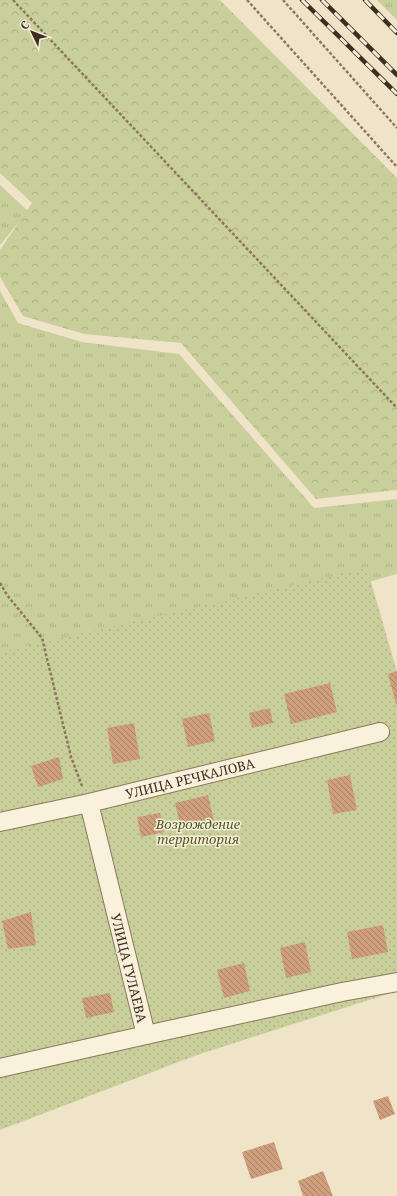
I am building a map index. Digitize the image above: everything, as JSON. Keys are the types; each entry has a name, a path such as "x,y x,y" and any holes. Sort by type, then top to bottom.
{"street":[{"name":"УЛИЦА РЕЧКАЛОВА","path":"0,822 89,803 380,732"},
{"name":"УЛИЦА ГУЛАЕВА","path":"0,1068 146,1036 89,803"},
{"path":"146,1036 335,994 397,982"}],"path":[{"path":"13,0 397,408"},
{"path":"247,0 397,167"},
{"path":"283,0 397,128"},
{"path":"0,583 7,595 42,638 71,757 89,803"}],"green space":[{"path":"0,0 220,0 397,178 397,490 316,499 181,343 84,334 23,316 0,277 0,250 32,203 0,173"},
{"path":"377,0 397,0 397,20"},
{"path":"0,185 28,211 0,245"},
{"path":"0,291 18,323 82,342 179,354 314,508 397,499 397,574 0,685"},
{"name":"Возрождение территория","path":"367,568 397,672 397,991 197,1055 0,1130 0,652"}],"building":[{"path":"397,671 397,707 388,674"},
{"path":"330,683 337,712 291,724 284,694"},
{"path":"270,708 273,723 252,728 249,713"},
{"path":"209,713 215,741 188,747 182,719"},
{"path":"134,723 140,759 113,764 107,728"},
{"path":"59,757 63,779 38,787 31,766"},
{"path":"350,775 357,810 333,814 327,780"},
{"path":"208,795 214,821 181,828 175,803"},
{"path":"160,813 164,832 141,837 137,817"},
{"path":"31,912 36,945 8,949 2,921"},
{"path":"383,925 388,952 352,959 347,932"},
{"path":"305,942 311,972 286,978 280,948"},
{"path":"244,963 250,991 224,998 217,970"},
{"path":"110,993 114,1012 86,1018 82,998"},
{"path":"388,1096 395,1114 380,1120 373,1101"},
{"path":"274,1142 283,1169 251,1179 242,1152"},
{"path":"323,1171 333,1196 303,1196 298,1181"}],"railway":[{"path":"302,0 397,94"},
{"path":"322,0 397,75"},
{"path":"365,0 397,33"}]}
